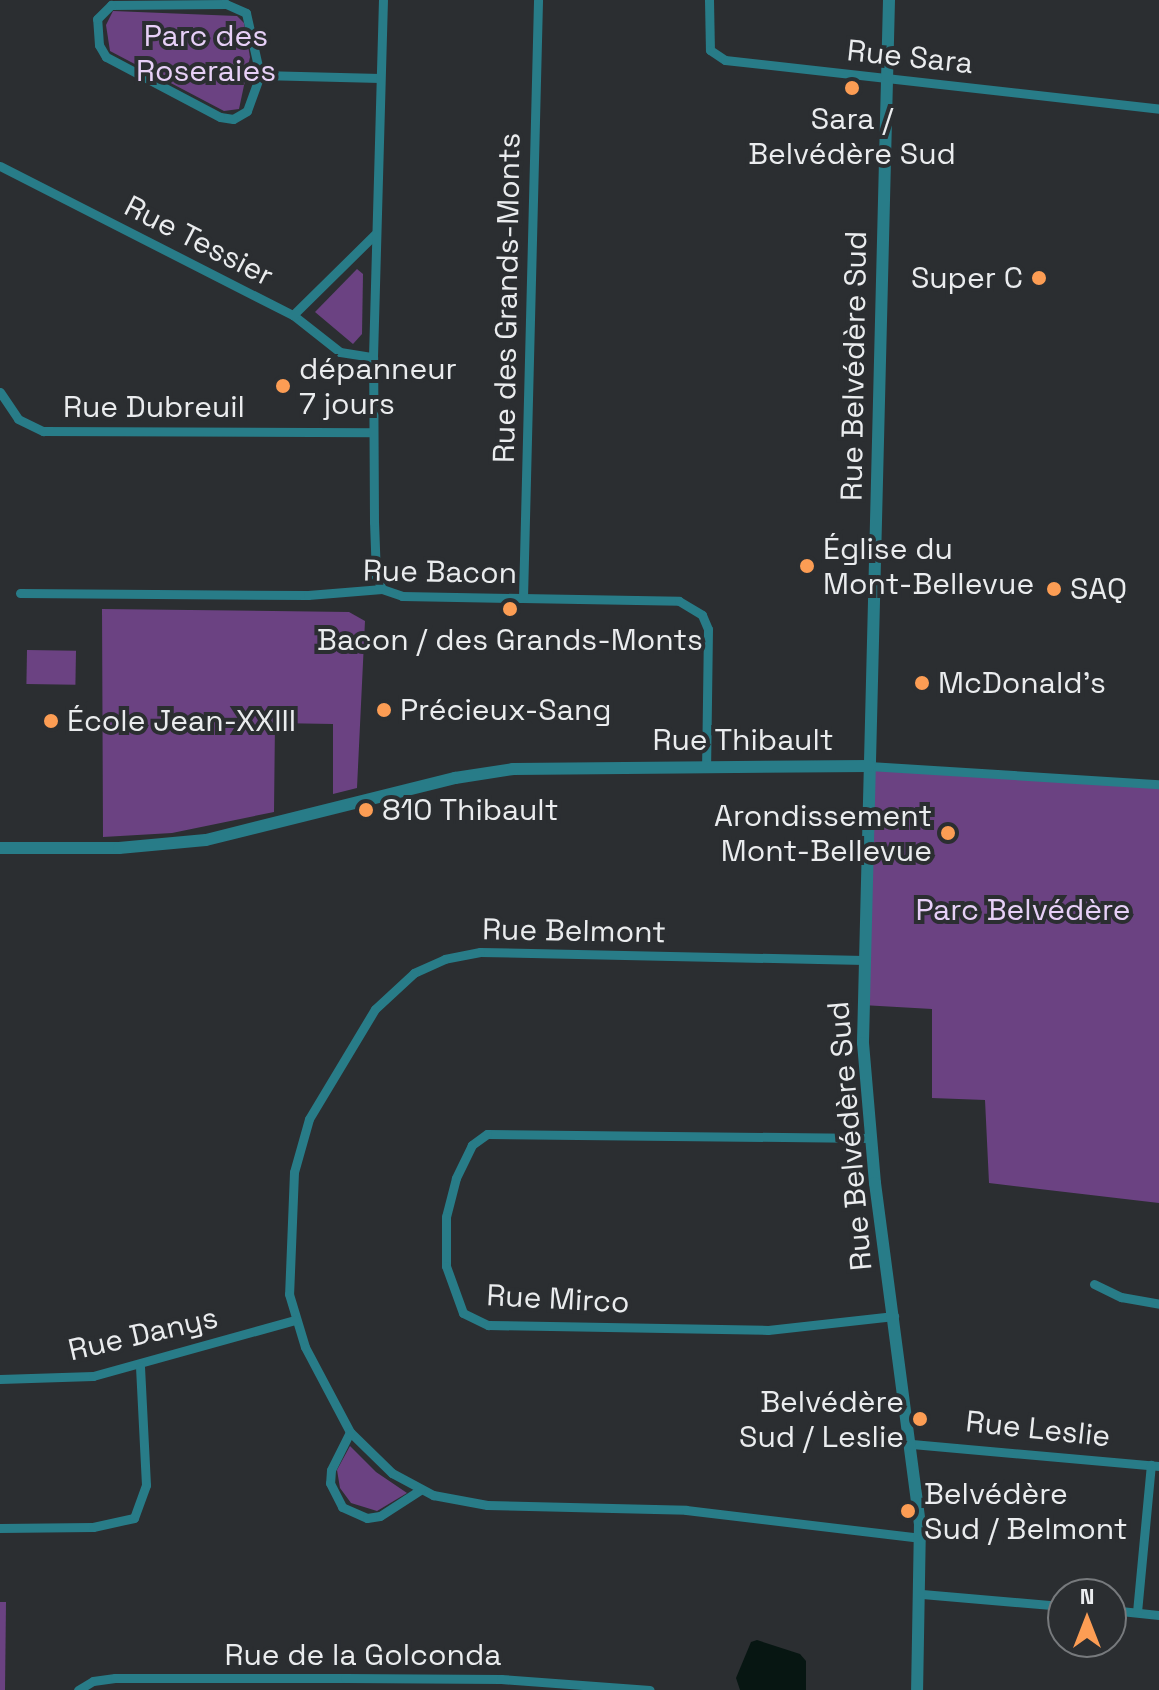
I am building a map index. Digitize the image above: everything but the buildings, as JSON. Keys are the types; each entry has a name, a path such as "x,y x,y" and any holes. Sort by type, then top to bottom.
{"street":[{"path":"382,589 376,576 373,357 383,0"},
{"name":"Rue des Grands-Monts","path":"523,598 538,0"},
{"name":"Rue Sara","path":"709,0 708,42 718,57 1159,109"},
{"name":"Rue Belvédère Sud","path":"889,0 864,960 870,1138 912,1444 921,1538 922,1594 917,1690"},
{"path":"111,5 232,5 251,21 260,75 247,111 233,119 220,117 106,57 99,45 97,19 111,5"},
{"path":"260,75 380,78"},
{"name":"Rue Tessier","path":"0,166 293,315 340,352 373,357"},
{"path":"293,315 375,234"},
{"name":"Rue Dubreuil","path":"0,392 18,419 43,431 373,432"},
{"name":"Rue Bacon","path":"20,593 317,595 382,589 402,596 667,600 692,606 702,615 710,641 706,766"},
{"name":"Rue Thibault","path":"0,848 119,848 206,840 455,778 513,769 869,766 1159,784"},
{"name":"Rue Belmont","path":"864,960 480,952 445,959 414,973 375,1009 317,1103 302,1136 288,1234 288,1278 295,1320 350,1432 377,1461 420,1490 464,1503 686,1510 921,1538"},
{"name":"Rue Mirco","path":"870,1138 487,1134 472,1145 456,1178 446,1217 445,1258 463,1313 488,1325 768,1330 894,1316"},
{"path":"1094,1284 1121,1297 1159,1304"},
{"name":"Rue Danys","path":"0,1379 93,1376 140,1366 295,1320"},
{"path":"0,1528 93,1527 134,1518 146,1485 140,1366"},
{"path":"350,1432 331,1470 334,1496 342,1507 367,1518 380,1516 420,1490"},
{"name":"Rue Leslie","path":"912,1444 1155,1466"},
{"path":"1137,1612 1155,1466"},
{"path":"922,1594 1047,1605"},
{"path":"1127,1611 1159,1615"},
{"name":"Rue de la Golconda","path":"78,1690 93,1681 115,1678 362,1678 650,1690"},
{"path":"362,1678 362,1690"}],"green space":[{"name":"Parc des Roseraies","path":"113,11 237,16 244,23 250,57 239,109 224,111 110,51 106,25"},
{"path":"357,269 363,274 362,334 353,344 315,312"},
{"path":"102,609 349,612 365,621 357,788 333,794 333,724 275,723 274,812 172,833 103,837"},
{"path":"27,650 76,651 75,685 26,684"},
{"name":"Parc Belvédère","path":"869,766 1159,784 1159,1203 989,1183 985,1100 932,1098 932,1009 862,1005"},
{"path":"350,1446 376,1472 407,1493 377,1511 351,1503 340,1488 337,1470"},
{"path":"0,1602 6,1602 5,1690 0,1690"}],"shaded area":[{"path":"757,1640 800,1654 806,1661 806,1690 740,1690 736,1678 751,1642"}],"place":[{"name":"Sara / Belvédère Sud","path":"852,88"},
{"name":"Super C","path":"1039,278"},
{"name":"dépanneur 7 jours","path":"283,386"},
{"name":"Église du Mont-Bellevue","path":"807,566"},
{"name":"SAQ","path":"1054,589"},
{"name":"Bacon / des Grands-Monts","path":"510,609"},
{"name":"McDonald's","path":"922,683"},
{"name":"Précieux-Sang","path":"384,710"},
{"name":"École Jean-XXIII","path":"51,721"},
{"name":"810 Thibault","path":"366,810"},
{"name":"Arondissement Mont-Bellevue","path":"948,833"},
{"name":"Belvédère Sud / Leslie","path":"920,1419"},
{"name":"Belvédère Sud / Belmont","path":"908,1511"}]}
